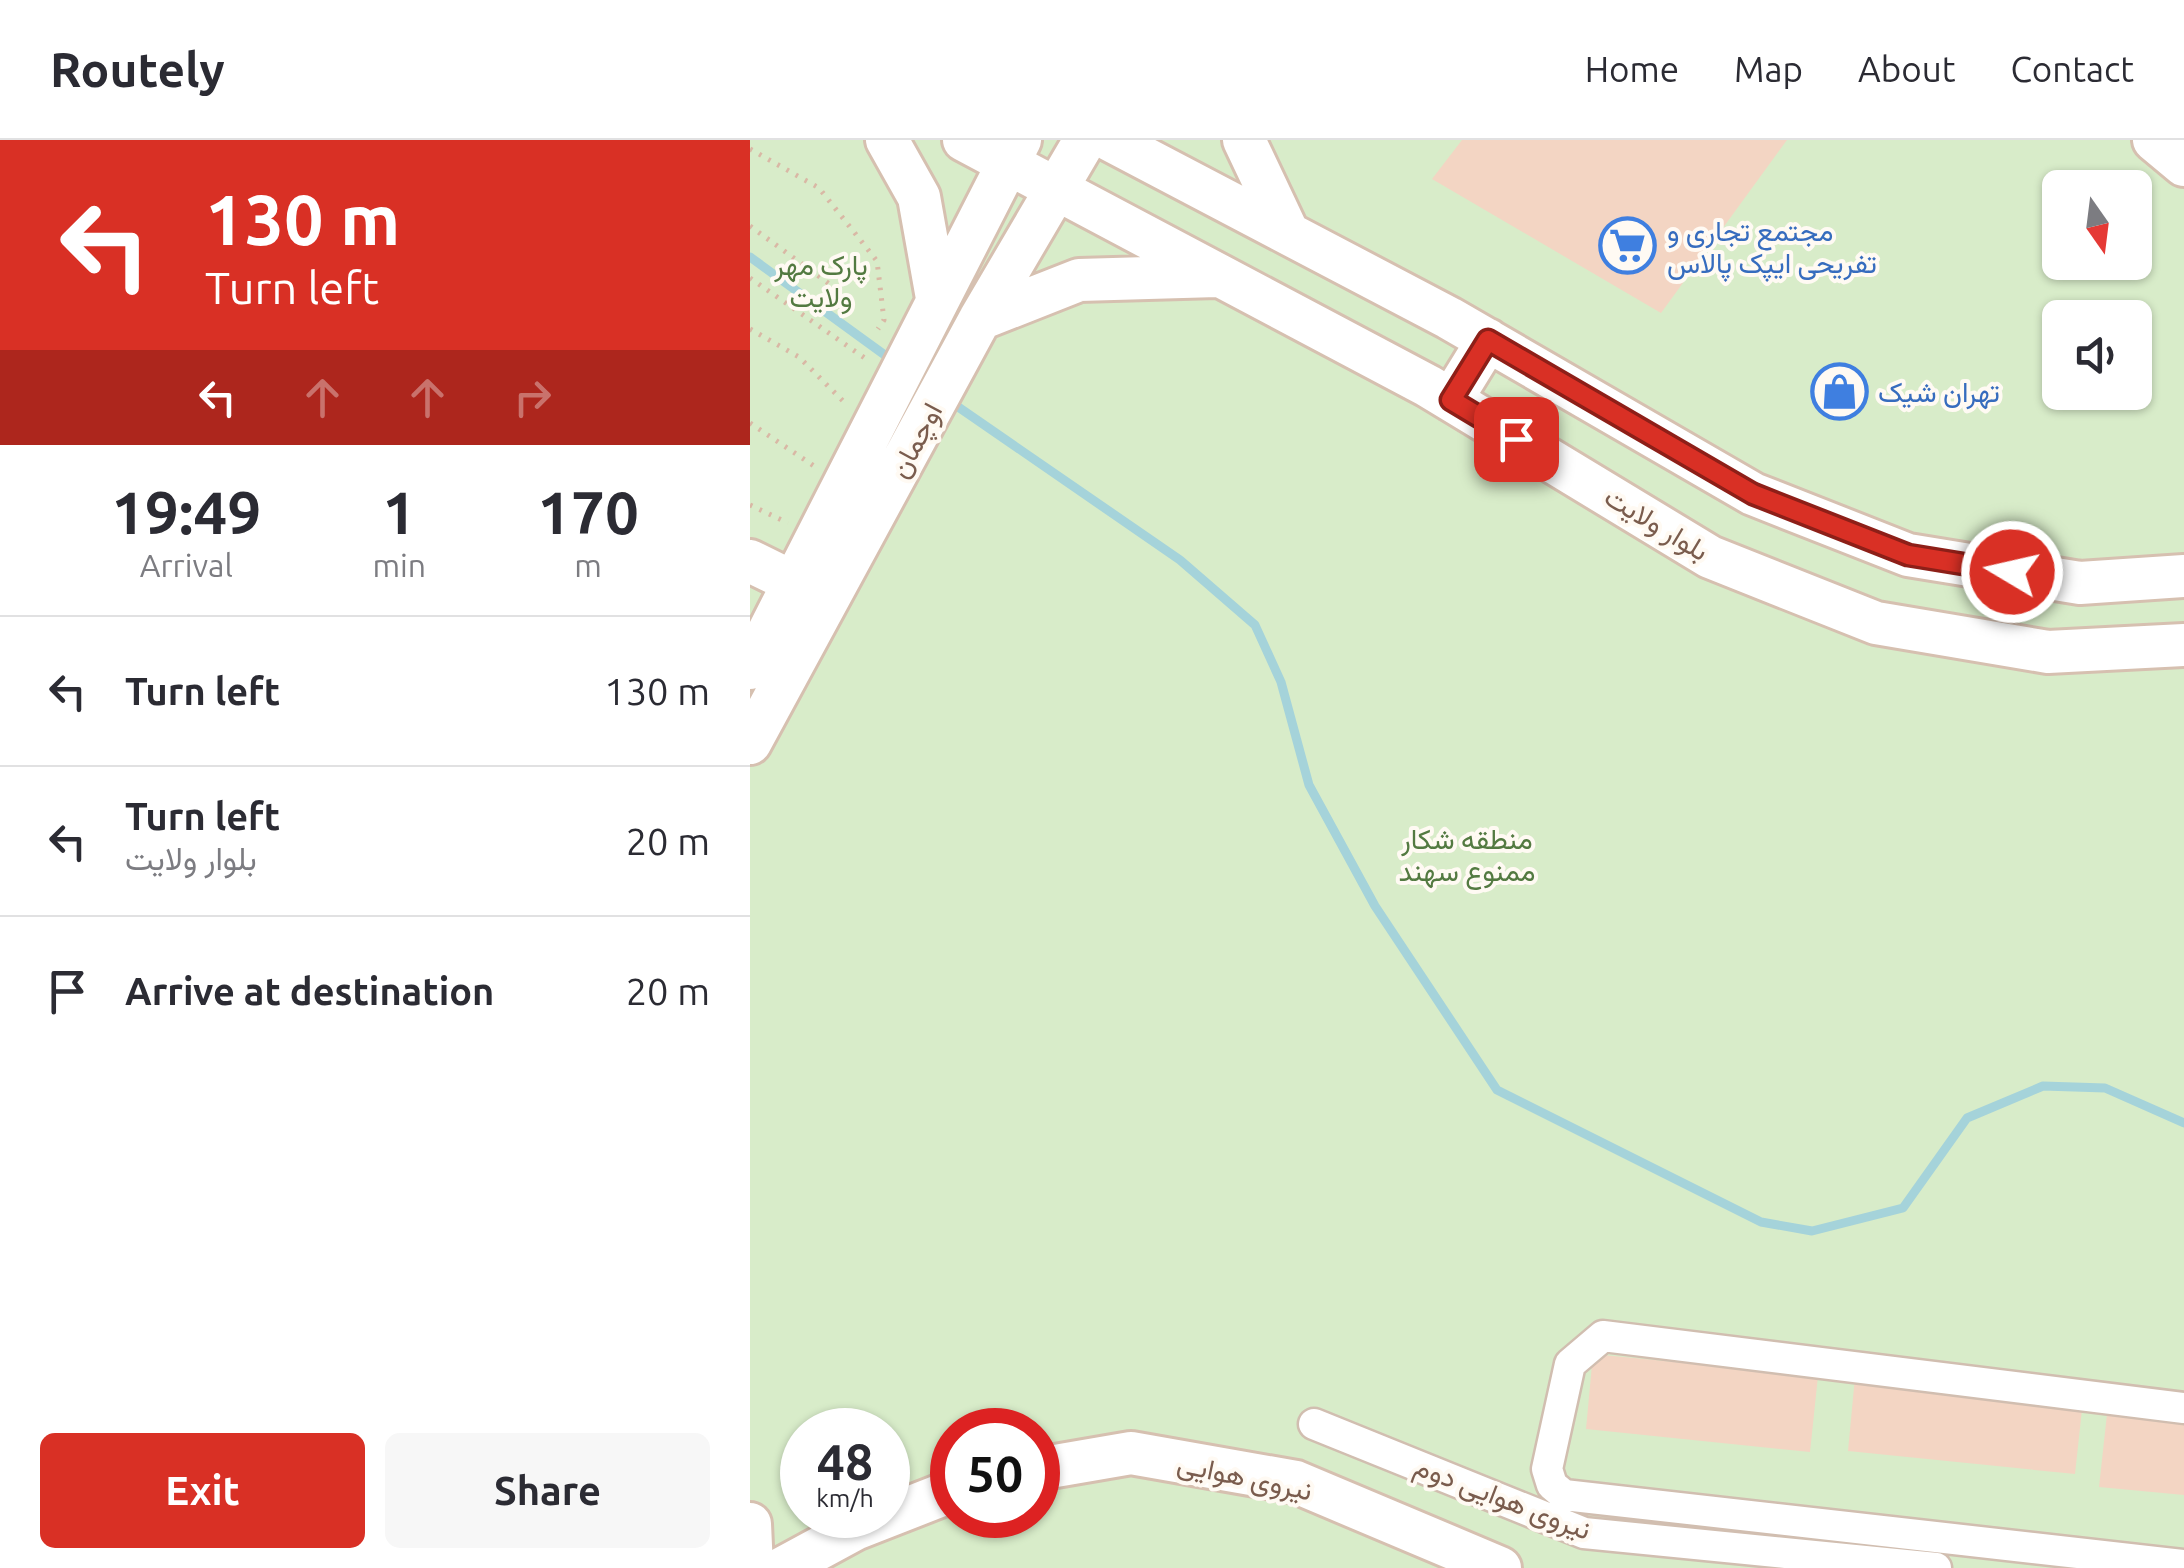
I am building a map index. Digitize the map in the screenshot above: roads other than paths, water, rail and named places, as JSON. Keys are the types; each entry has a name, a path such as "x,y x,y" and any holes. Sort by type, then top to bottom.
{"main road":[{"path":"887,140 919,197 937,298"},
{"name":"بلوار ولایت","path":"964,140 1014,152 1056,190 1451,400 1710,557 1876,623 2048,652 2184,646"},
{"name":"اوچمان","path":"750,668 811,591 906,457 972,333 1085,140"},
{"path":"1110,140 1488,340 1753,494 1908,555 2080,584 2184,576"},
{"path":"1244,140 1287,231"},
{"path":"2154,140 2184,165"},
{"name":"اوچمان","path":"750,744 811,591 843,486 1014,152"},
{"path":"972,333 1079,280 1220,276"},
{"path":"1451,400 1488,340"},
{"path":"750,561 811,591"},
{"name":"نیروی هوایی","path":"1060,1465 1131,1453 1296,1482 1500,1568"},
{"path":"783,1568 855,1529 930,1500"},
{"path":"750,1524 752,1568"}],"street":[{"path":"2184,1408 1603,1336 1570,1364 1547,1469 1552,1484 1564,1496 2184,1565"},
{"name":"نیروی هوایی دوم","path":"1314,1424 1584,1533 1936,1568"}],"waterway":[{"path":"750,257 893,361"},
{"path":"951,402 1180,560 1255,625 1281,682 1309,785 1375,906 1497,1090 1761,1222 1812,1231 1903,1208 1967,1118 2043,1086 2105,1088 2184,1123"}],"place":[{"name":"مجتمع تجاری و تفریحی ایپک پالاس","path":"1628,246"},
{"name":"تهران شیک","path":"1839,391"}],"park label":[{"name":"پارک مهر ولایت","path":"821,280"},
{"name":"منطقه شکار ممنوع سهند","path":"1467,854"}]}
